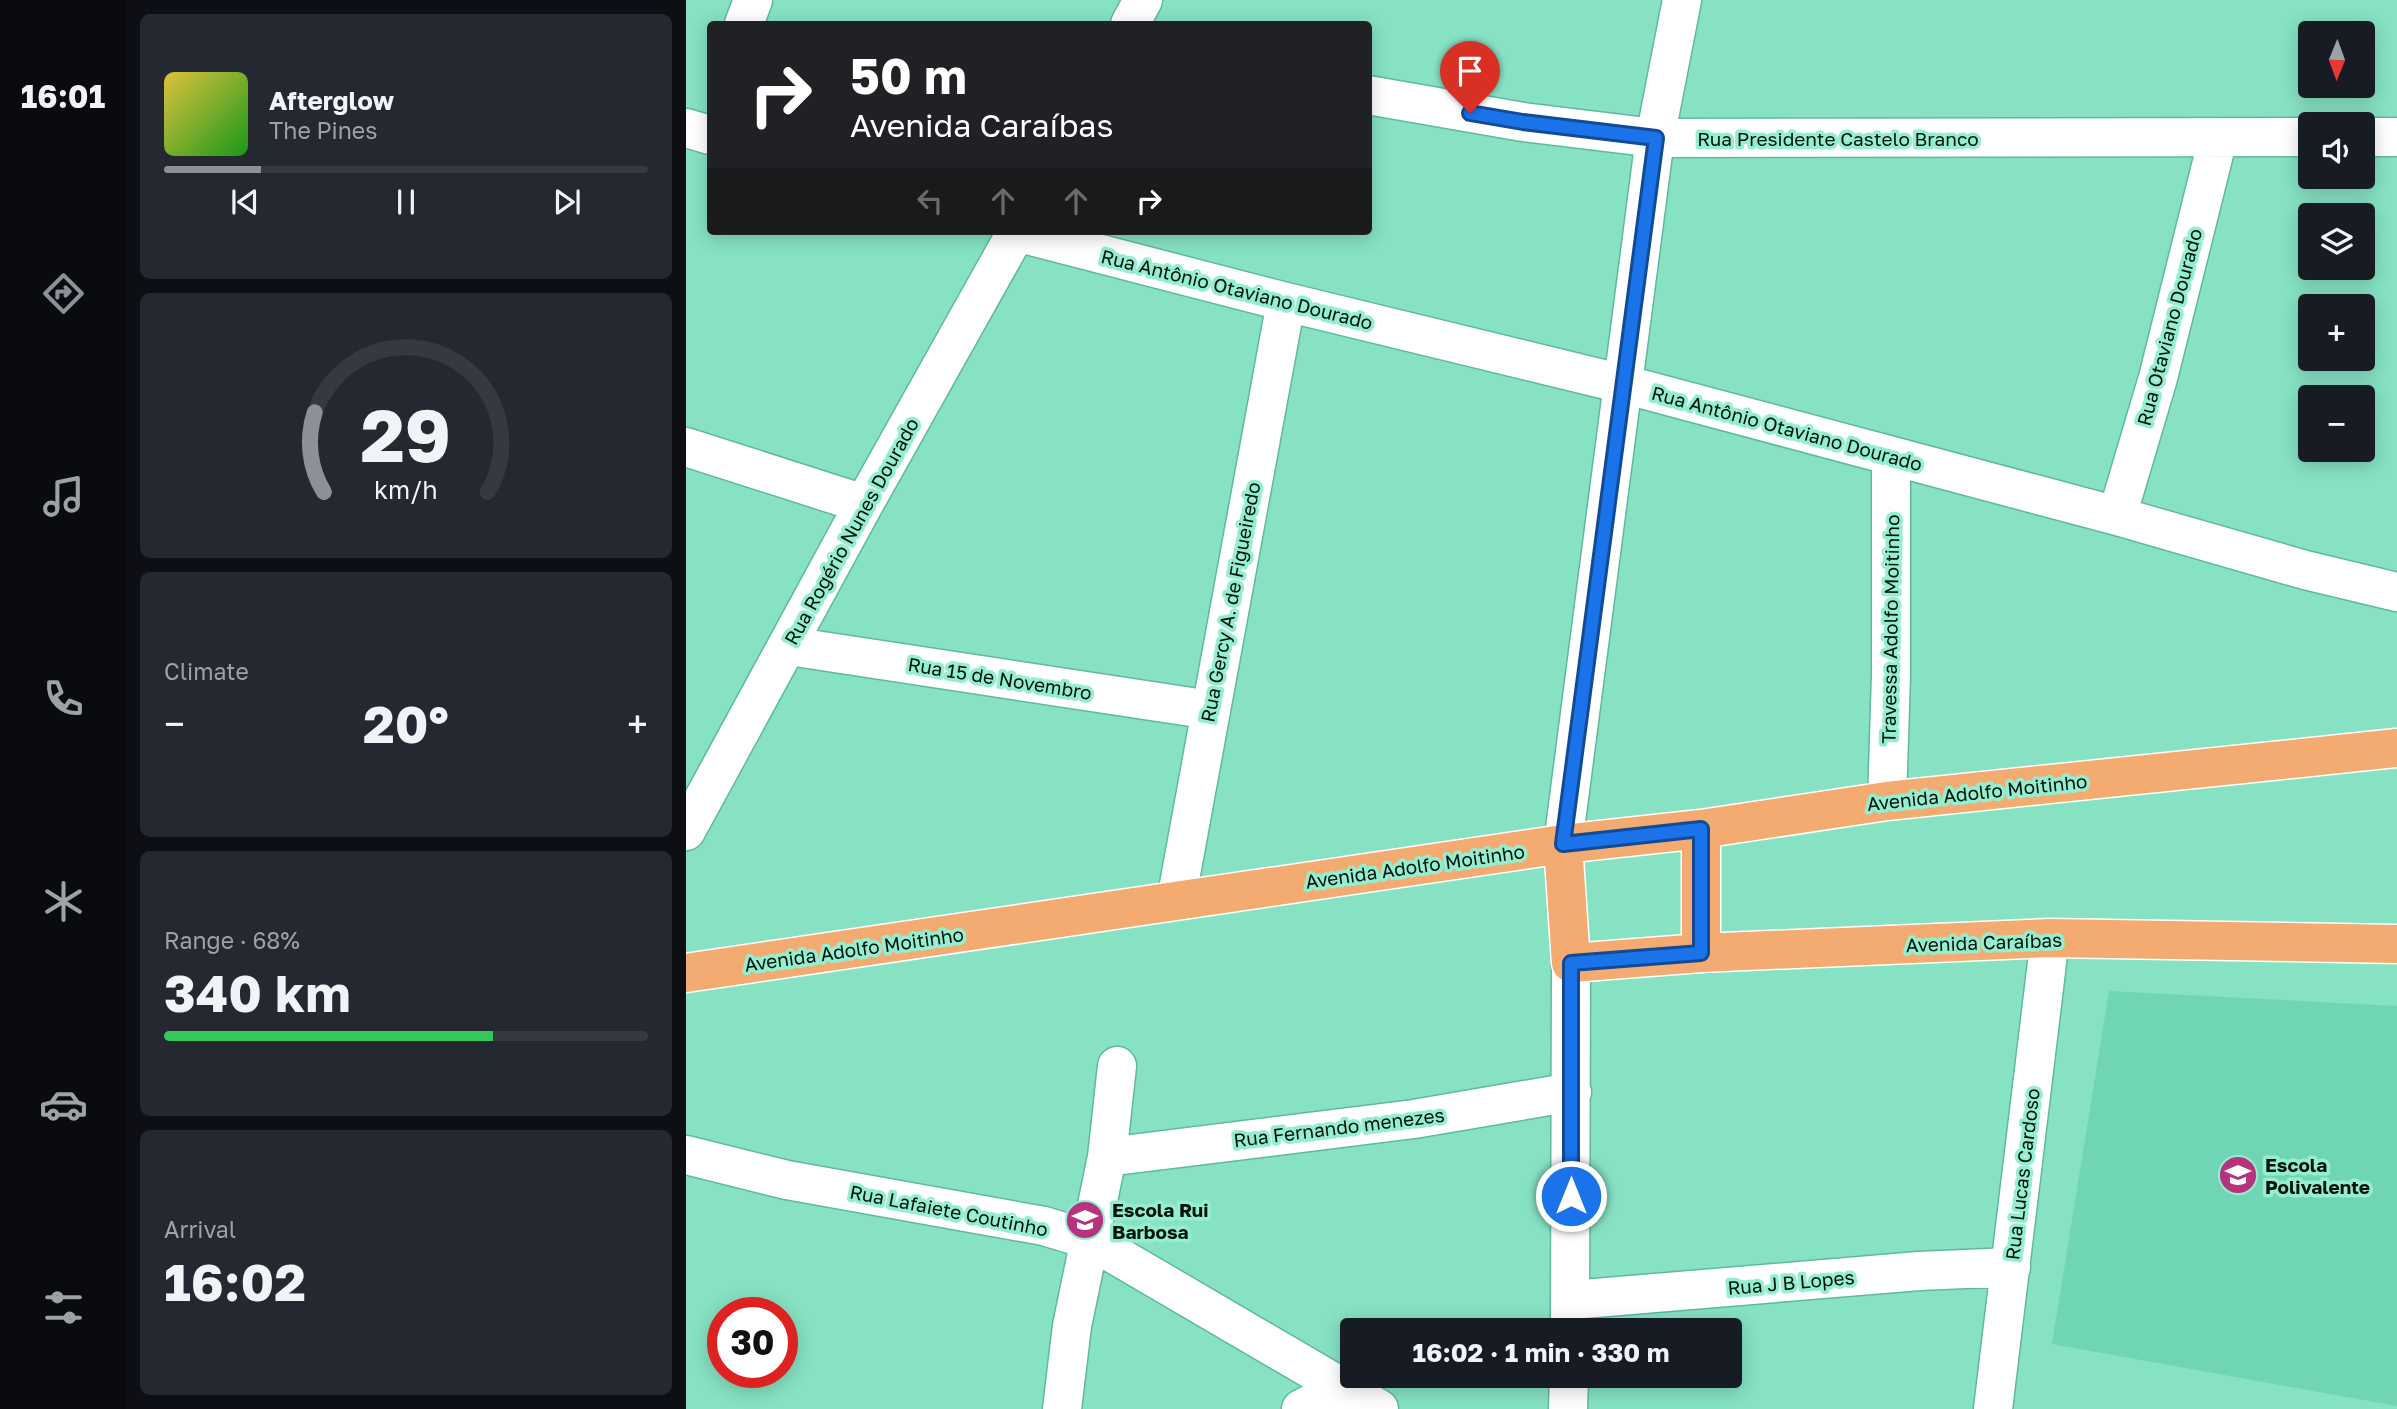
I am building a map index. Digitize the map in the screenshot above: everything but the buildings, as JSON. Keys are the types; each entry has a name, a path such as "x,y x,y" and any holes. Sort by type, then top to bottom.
{"main road":[{"name":"Avenida Adolfo Moitinho","path":"686,973 1563,844 1701,829 1887,801 2397,748"},
{"path":"1701,829 1701,953"},
{"path":"1563,844 1571,963"},
{"name":"Avenida Caraíbas","path":"1571,963 1701,953 2050,938 2397,944"}],"street":[{"path":"745,21 753,0"},
{"path":"1563,844 1656,138 1682,0"},
{"name":"Rua Presidente Castelo Branco","path":"1372,96 1523,122 1656,138 2298,137"},
{"path":"2375,137 2397,137"},
{"name":"Rua Otaviano Dourado","path":"2117,516 2158,378 2218,138"},
{"name":"Rua Rogério Nunes Dourado","path":"686,831 1013,235"},
{"name":"Rua Antônio Otaviano Dourado","path":"1027,235 1286,302 1623,384 2117,516 2305,570 2397,592"},
{"name":"Rua Gercy A. de Figueiredo","path":"1176,901 1286,302"},
{"path":"686,447 864,505"},
{"name":"Travessa Adolfo Moitinho","path":"1887,801 1891,675 1891,456"},
{"name":"Rua 15 de Novembro","path":"789,646 1210,710"},
{"name":"Rua Lucas Cardoso","path":"1993,1409 2050,938"},
{"path":"1571,963 1571,1315"},
{"path":"1062,1409 1072,1325 1107,1157 1117,1066"},
{"name":"Rua Fernando menezes","path":"1107,1157 1414,1119 1572,1092"},
{"name":"Rua Lafaiete Coutinho","path":"686,1155 787,1180 1044,1226 1090,1240 1340,1387"},
{"name":"Rua J B Lopes","path":"1571,1315 1919,1271 2011,1267"},
{"path":"1301,1409 1342,1388"},
{"name":"Rua Lafaiete Coutinho","path":"1342,1388 1379,1409"},
{"path":"1567,1409 1568,1388"}],"shaded area":[{"name":"Escola Polivalente","path":"2109,991 2397,1006 2397,1406 2052,1344"}],"place":[{"name":"Escola Polivalente","path":"2238,1175"},
{"name":"Escola Rui Barbosa","path":"1085,1220"}],"route":[{"path":"1470,113 1656,138 1563,844 1701,829 1701,953 1571,963 1571,1196"}]}
